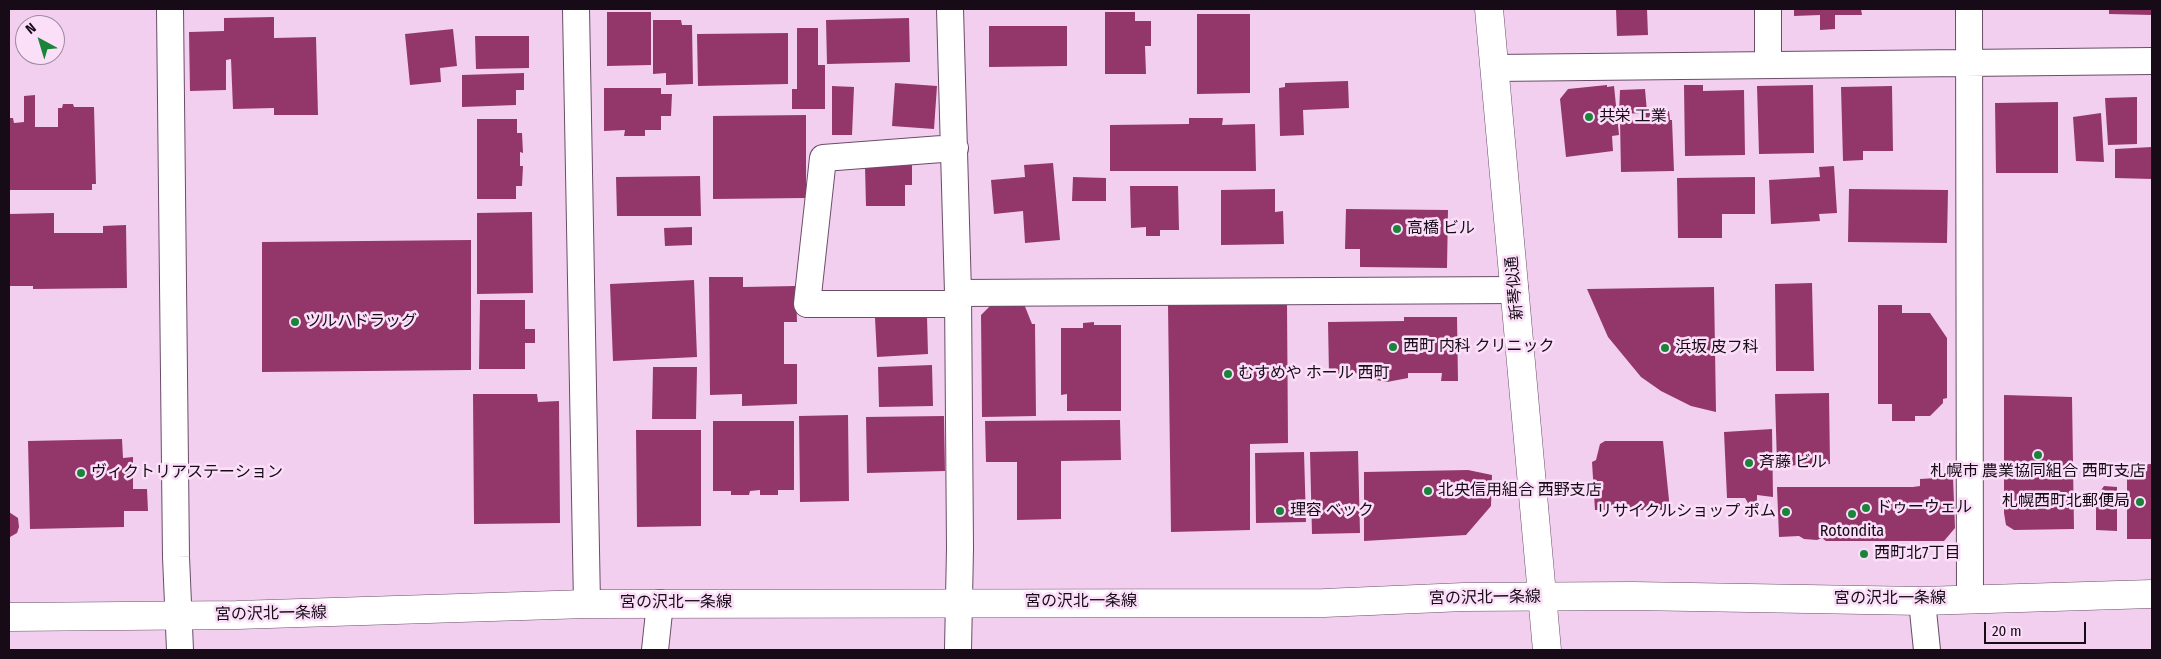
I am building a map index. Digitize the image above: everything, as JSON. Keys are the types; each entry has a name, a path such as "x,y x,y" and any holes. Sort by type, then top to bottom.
{"main road":[{"name":"新琴似通","path":"1489,9 1516,290 1546,650"},
{"name":"宮の沢北一条線","path":"9,617 237,616 660,603 1324,603 1542,597 1922,601 1970,598 2152,594"}],"street":[{"path":"170,9 180,650"},
{"path":"576,9 587,604"},
{"path":"950,9 958,298 958,650"},
{"path":"1768,9 1768,65"},
{"path":"1970,9 1970,598"},
{"path":"1494,68 2152,61"},
{"path":"955,148 823,158 807,304 958,298 1516,290"},
{"path":"1922,601 1926,650"},
{"path":"655,650 660,603"}],"building":[{"path":"1616,9 1647,9 1648,35 1617,36"},
{"path":"1794,9 1861,9 1862,15 1835,15 1835,29 1820,30 1820,15 1794,16"},
{"path":"2109,9 2152,9 2152,15 2109,14"},
{"path":"607,12 651,12 651,65 607,66"},
{"path":"1105,12 1135,12 1135,21 1151,21 1151,46 1145,46 1146,74 1105,74"},
{"path":"1197,14 1250,14 1250,93 1197,94"},
{"path":"274,17 274,38 316,37 318,115 274,115 274,108 233,109 231,59 226,60 226,90 190,91 189,32 224,31 224,18"},
{"path":"909,18 910,62 827,64 826,20"},
{"path":"653,20 681,20 682,25 692,25 693,84 666,85 666,73 653,74"},
{"path":"989,26 1067,26 1067,66 989,67"},
{"path":"797,28 818,28 818,65 825,65 825,109 792,109 792,89 797,89"},
{"path":"453,29 457,66 440,68 441,82 410,85 405,34"},
{"path":"788,33 788,84 698,86 697,34"},
{"path":"475,36 529,36 529,68 476,69"},
{"path":"524,73 524,90 516,90 516,105 462,107 462,75"},
{"path":"1348,81 1349,108 1303,110 1304,135 1280,136 1279,88 1285,87 1285,83"},
{"path":"895,83 937,86 934,129 892,126"},
{"name":"共栄 工業","path":"1607,85 1607,87 1614,86 1619,135 1612,136 1613,151 1566,157 1560,99 1568,89"},
{"path":"1684,85 1703,85 1703,91 1744,90 1745,155 1685,156"},
{"path":"1813,85 1814,153 1759,154 1757,86"},
{"path":"832,86 854,87 852,135 832,135"},
{"path":"1892,86 1893,151 1863,151 1863,160 1843,161 1841,87"},
{"path":"604,88 661,88 661,94 672,94 671,116 661,116 661,130 645,130 645,136 624,136 625,130 604,131"},
{"path":"1645,89 1647,112 1669,111 1670,120 1672,120 1674,171 1621,172 1620,120 1642,120 1642,113 1619,114 1620,90"},
{"path":"35,95 35,127 58,127 58,108 62,108 63,104 73,104 74,107 94,107 96,184 92,184 92,190 9,190 9,118 13,118 14,123 24,122 24,96"},
{"path":"2137,97 2137,144 2108,145 2105,98"},
{"path":"2058,102 2058,173 1996,173 1995,103"},
{"path":"2101,113 2104,162 2076,161 2073,117"},
{"path":"806,115 806,198 713,199 713,116"},
{"path":"1189,118 1223,118 1222,125 1255,124 1256,171 1110,171 1110,125 1189,124"},
{"path":"477,119 517,119 517,133 522,133 523,153 520,152 520,166 523,166 522,186 516,186 516,199 477,199"},
{"path":"2152,147 2152,179 2115,178 2115,149"},
{"path":"1053,163 1060,240 1025,243 1023,211 994,214 991,180 1025,177 1024,165"},
{"path":"912,165 912,185 905,185 905,206 866,206 865,166"},
{"path":"1834,166 1837,213 1819,214 1820,221 1771,224 1769,180 1820,177 1819,167"},
{"path":"700,176 701,216 617,216 616,177"},
{"path":"1073,177 1106,178 1106,201 1072,201"},
{"path":"1755,177 1755,214 1722,214 1722,238 1678,238 1677,178"},
{"path":"1130,186 1178,186 1179,230 1160,230 1160,236 1146,236 1146,227 1131,228"},
{"path":"1275,189 1275,212 1283,211 1284,244 1221,245 1221,190"},
{"path":"1849,189 1948,190 1947,243 1848,242"},
{"name":"高橋 ビル","path":"1346,209 1448,210 1447,268 1360,267 1360,249 1345,249"},
{"path":"532,212 533,293 477,294 477,213"},
{"path":"54,213 54,233 103,233 103,226 126,225 127,288 33,289 33,286 9,286 9,214"},
{"path":"692,227 692,245 665,246 664,228"},
{"path":"471,240 471,370 262,372 262,242"},
{"path":"709,277 743,277 743,287 796,286 797,322 784,322 784,364 797,364 797,404 742,406 742,394 710,395"},
{"path":"694,280 697,357 613,361 610,284"},
{"path":"1812,283 1814,371 1776,371 1775,284"},
{"name":"浜坂 皮フ科","path":"1714,287 1716,412 1691,406 1661,391 1641,377 1608,337 1587,289"},
{"path":"480,300 525,300 525,329 535,329 535,343 525,343 525,369 479,369"},
{"name":"むすめや ホール 西町","path":"1287,303 1288,443 1250,444 1250,530 1171,532 1168,305"},
{"path":"1024,304 1032,324 1035,324 1036,416 982,417 981,315 991,305"},
{"path":"1878,305 1902,305 1902,313 1930,313 1947,338 1947,398 1943,399 1943,403 1930,416 1915,416 1915,421 1892,421 1892,404 1878,404"},
{"path":"927,316 928,354 877,357 875,318"},
{"name":"西町 内科 クリニック","path":"1404,317 1457,317 1458,381 1441,381 1442,373 1408,373 1408,378 1387,382 1366,378 1366,373 1329,374 1328,322 1404,321"},
{"path":"1094,322 1094,325 1121,325 1121,411 1067,411 1067,394 1061,395 1061,328 1083,328 1083,323"},
{"path":"932,365 933,406 879,407 878,367"},
{"path":"653,367 697,367 696,419 652,419"},
{"path":"1829,393 1830,464 1777,466 1775,394"},
{"path":"473,394 537,394 538,402 559,401 560,523 474,524"},
{"name":"札幌市 農業協同組合 西町支店","path":"2004,395 2072,397 2074,529 2014,530 2006,525 2004,513"},
{"path":"848,415 849,501 800,502 799,416"},
{"path":"944,416 945,471 867,473 866,417"},
{"path":"1120,420 1121,460 1061,461 1061,519 1017,520 1017,462 986,462 985,421"},
{"path":"713,421 794,421 794,490 778,490 778,495 760,495 760,490 750,491 749,495 731,495 731,491 713,491"},
{"name":"斉藤 ビル","path":"1772,429 1773,497 1757,495 1757,504 1748,503 1745,498 1727,498 1724,432"},
{"path":"636,430 701,430 701,526 637,527"},
{"name":"ヴィクトリアステーション","path":"122,439 123,458 133,457 133,489 147,489 148,511 124,511 124,527 30,529 28,441"},
{"path":"1605,441 1663,441 1670,510 1595,510 1592,462 1596,460 1600,444"},
{"path":"1358,451 1360,533 1312,534 1310,452"},
{"path":"1304,452 1306,522 1256,523 1255,453"},
{"name":"札幌西町北郵便局","path":"2152,464 2152,539 2127,539 2127,465"},
{"name":"北央信用組合 西野支店","path":"1468,470 1492,475 1491,506 1466,535 1364,541 1364,472"},
{"name":"ドゥーウェル","path":"1953,477 1955,528 1944,541 1826,541 1822,538 1817,540 1804,539 1799,536 1779,537 1777,487 1913,487 1920,486 1920,479"},
{"path":"2104,486 2117,487 2117,531 2096,530 2096,497"},
{"path":"9,512 18,518 19,527 17,533 10,537"}],"place":[{"name":"共栄 工業","path":"1589,117"},
{"name":"高橋 ビル","path":"1397,229"},
{"name":"ツルハドラッグ","path":"295,322"},
{"name":"西町 内科 クリニック","path":"1393,347"},
{"name":"浜坂 皮フ科","path":"1665,348"},
{"name":"むすめや ホール 西町","path":"1228,374"},
{"name":"札幌市 農業協同組合 西町支店","path":"2038,455"},
{"name":"斉藤 ビル","path":"1749,463"},
{"name":"ヴィクトリアステーション","path":"81,473"},
{"name":"北央信用組合 西野支店","path":"1428,491"},
{"name":"札幌西町北郵便局","path":"2140,502"},
{"name":"ドゥーウェル","path":"1866,508"},
{"name":"理容 ベック","path":"1280,511"},
{"name":"リサイクルショップ ポム","path":"1786,512"},
{"name":"Rotondita","path":"1852,514"},
{"name":"西町北7丁目","path":"1864,554"}]}
